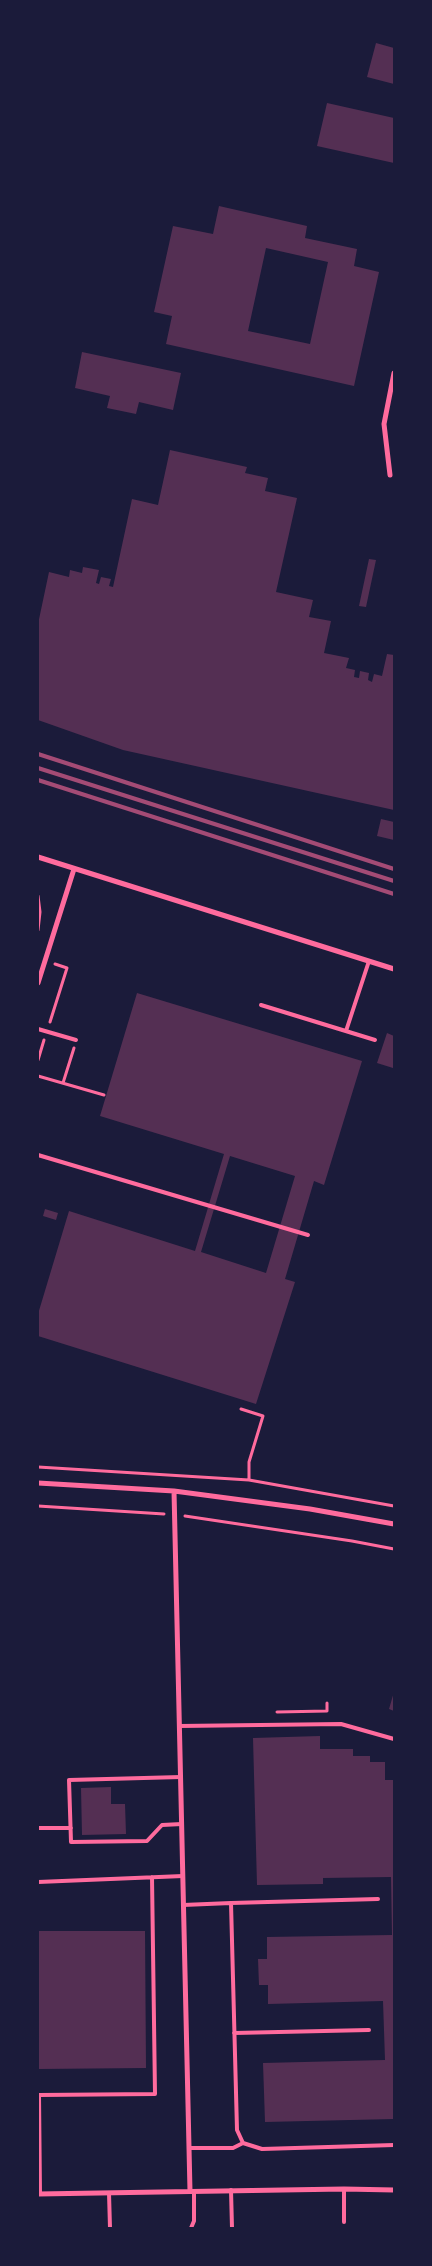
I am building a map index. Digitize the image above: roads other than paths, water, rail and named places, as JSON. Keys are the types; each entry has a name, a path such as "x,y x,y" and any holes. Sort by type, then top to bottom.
{"street":[{"path":"390,475 384,424 394,373"},
{"path":"38,857 394,969"},
{"path":"38,983 74,869"},
{"path":"38,1483 174,1491 310,1509 394,1524"},
{"path":"174,1491 189,2148 192,2191"},
{"path":"39,2194 231,2190 394,2190"}],"lane":[{"path":"346,1031 369,961"},
{"path":"261,1005 375,1040"},
{"path":"38,1029 76,1040"},
{"path":"38,1155 308,1235"},
{"path":"179,1726 341,1724 394,1739"},
{"path":"181,1777 70,1780 71,1842 147,1841 162,1825 182,1824"},
{"path":"38,1828 70,1828"},
{"path":"38,1882 183,1876"},
{"path":"39,2194 39,2095 155,2094 152,1877"},
{"path":"183,1905 378,1899"},
{"path":"231,1903 236,2130 243,2143"},
{"path":"234,2033 369,2030"},
{"path":"189,2148 233,2148 243,2143 262,2149 394,2145"},
{"path":"344,2189 344,2222"},
{"path":"231,2190 232,2228"},
{"path":"191,2228 194,2221 192,2191"},
{"path":"109,2192 110,2228"}],"railway":[{"path":"38,754 394,869"},
{"path":"38,768 394,881"},
{"path":"38,780 394,894"}]}
